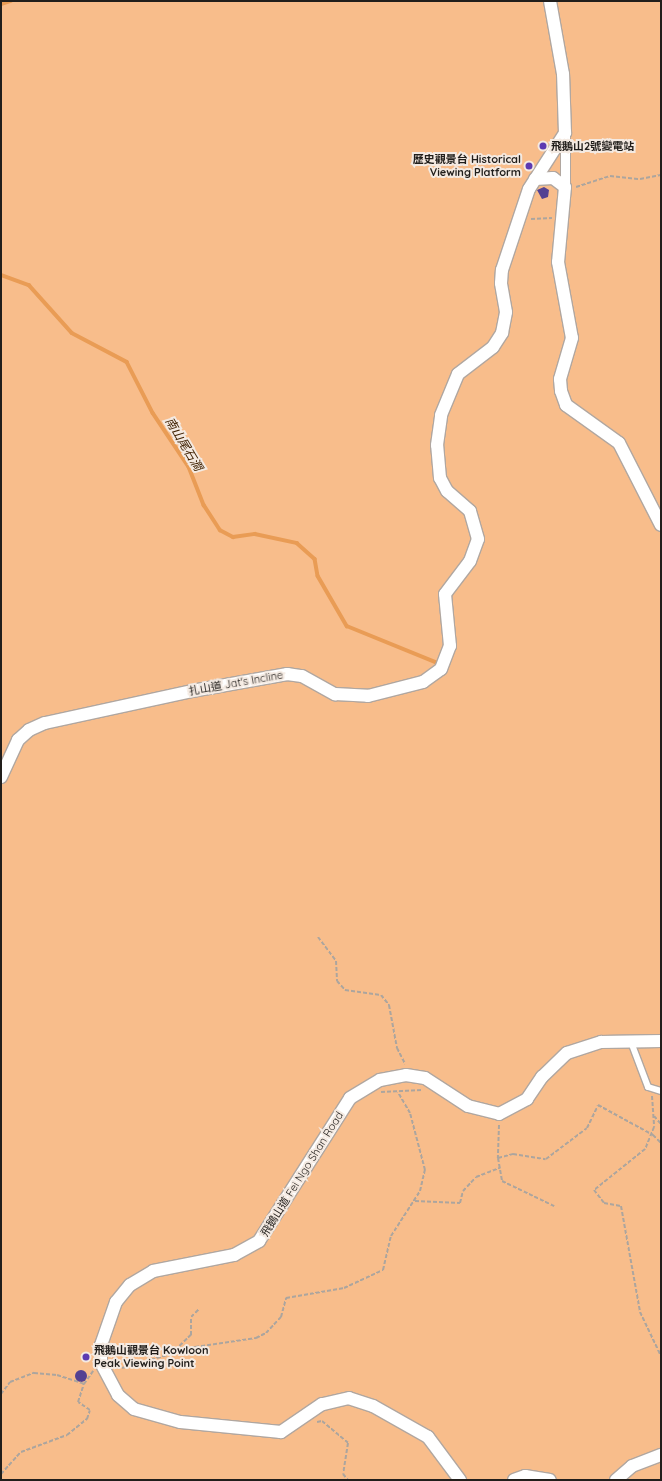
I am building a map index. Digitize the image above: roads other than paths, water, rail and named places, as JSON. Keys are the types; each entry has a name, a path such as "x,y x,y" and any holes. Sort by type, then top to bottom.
{"street":[{"path":"550,1 562,74 565,133 565,187 559,276 572,338 560,379 561,392 566,404 619,443 661,525"},
{"name":"扎山道 Jat's Incline","path":"1,777 18,740 29,730 45,723 192,690 287,674 302,676 335,694 368,696 423,682 441,669 450,646 445,594 470,561 478,539 470,511 447,491 440,478 437,445 441,415 458,374 493,347 502,333 506,312 501,274 520,217 535,179 565,133"},
{"path":"535,179 553,178 565,187"},
{"path":"631,1042 661,1041"},
{"name":"飛鵝山道 Fei Ngo Shan Road","path":"460,1480 428,1437 363,1402 349,1398 322,1404 281,1432 180,1422 134,1409 118,1395 101,1363 101,1345 116,1302 130,1285 153,1271 234,1255 259,1241 350,1098 380,1080 406,1075 440,1086 468,1106 500,1114 527,1099 542,1077 567,1053 600,1042 631,1042"},
{"path":"616,1480 632,1466 661,1455"},
{"path":"514,1480 525,1476 550,1480"}],"lane":[{"path":"631,1042 651,1089 661,1091"}],"waterway":[{"path":"1,4 11,1"},
{"name":"南山尾石澗","path":"1,275 29,285 72,333 127,362 153,413 189,467 204,505 220,530 233,537 255,534 297,543 315,559 318,576 347,626 440,664"}],"place":[{"name":"飛鵝山2號變電站","path":"543,146"},
{"name":"歷史觀景台 Historical Viewing Platform","path":"529,166"},
{"name":"飛鵝山觀景台 Kowloon Peak Viewing Point","path":"86,1357"}]}
